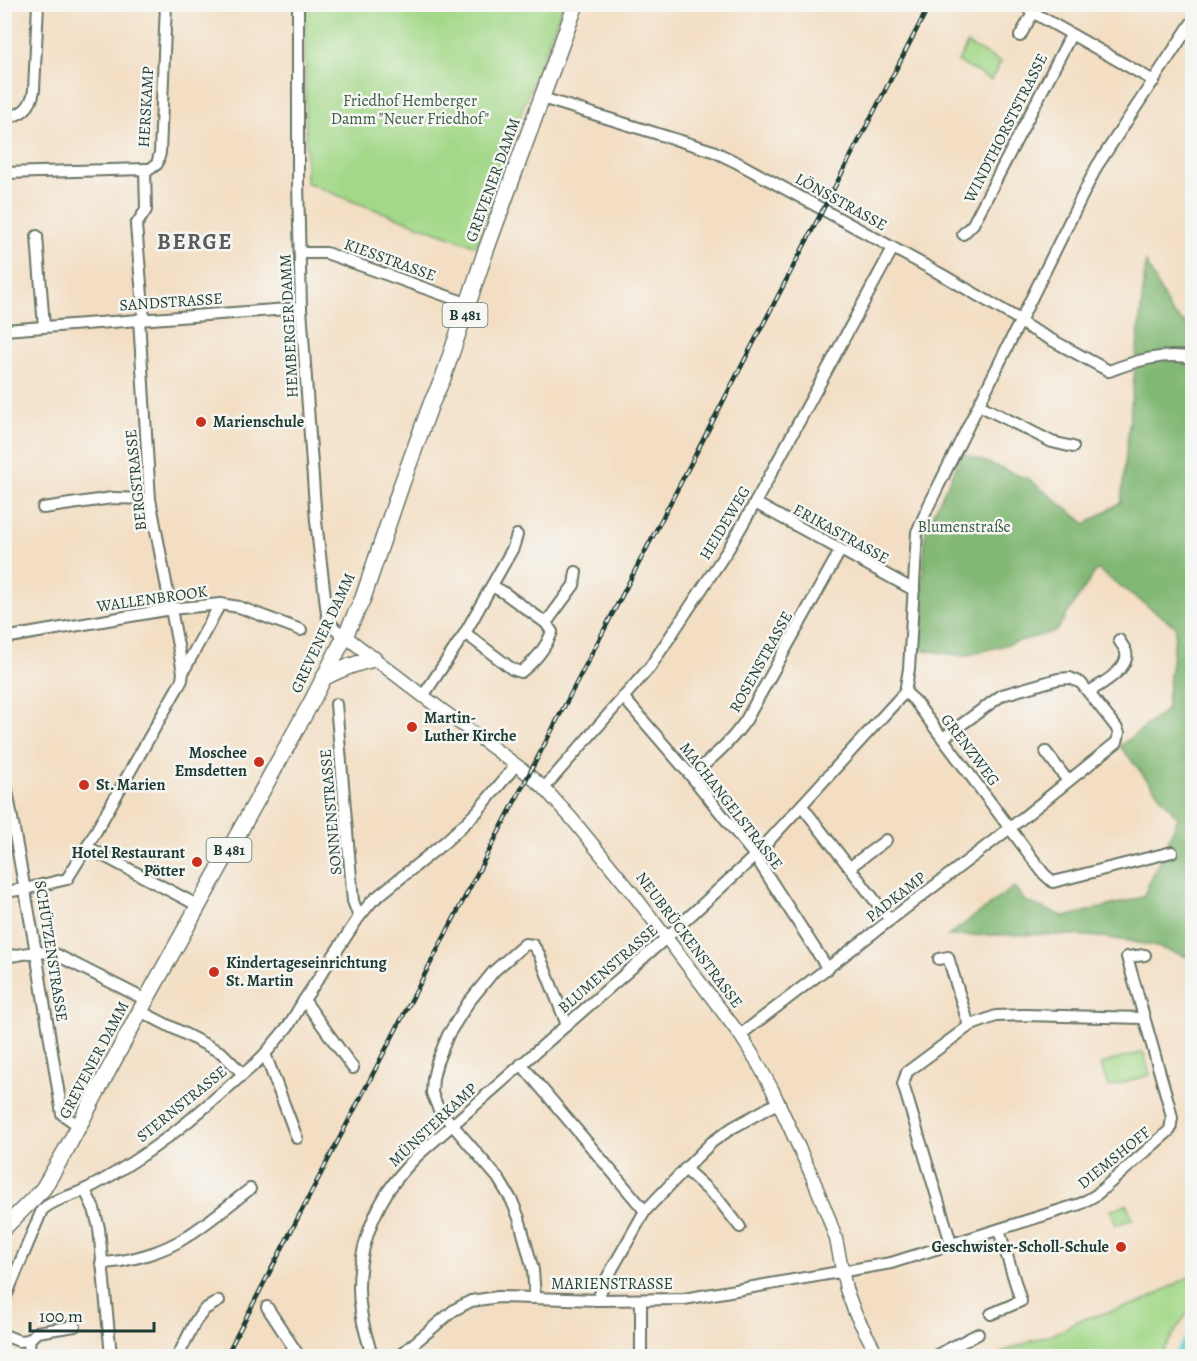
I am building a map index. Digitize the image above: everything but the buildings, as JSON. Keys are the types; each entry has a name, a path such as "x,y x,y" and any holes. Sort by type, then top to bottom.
{"main road":[{"name":"GREVENER DAMM","path":"4,1228 43,1189 79,1126 325,677 363,598 401,486 443,378 485,253 576,4"},
{"path":"325,677 358,662 374,659"}],"street":[{"path":"4,118 26,110 32,101 38,4"},
{"name":"HERSKAMP","path":"4,173 154,167 159,160 166,4"},
{"name":"HEMBERGER DAMM","path":"298,4 301,308 316,521 328,621 335,630 345,636"},
{"path":"1023,4 1036,9 1071,35 1154,81"},
{"path":"1020,36 1036,9"},
{"path":"905,692 909,669 917,532 1097,166 1192,22"},
{"name":"WINDTHORSTSTRASSE","path":"963,234 973,224 1071,35"},
{"name":"LÖNSSTRASSE","path":"542,98 713,151 738,163 1109,371 1148,359 1185,356 1192,358"},
{"name":"BERGSTRASSE","path":"146,169 146,210 136,225 150,499 183,672"},
{"path":"37,236 44,327"},
{"name":"HEIDEWEG","path":"544,788 650,667 729,548 893,248"},
{"name":"KIESSTRASSE","path":"300,253 326,253 469,303"},
{"name":"SANDSTRASSE","path":"4,330 301,308"},
{"path":"979,405 1052,442 1073,447"},
{"path":"43,508 112,498 150,499"},
{"name":"ERIKASTRASSE","path":"755,503 914,590"},
{"path":"423,696 465,633 518,535"},
{"name":"ROSENSTRASSE","path":"691,776 724,747 746,720 840,551"},
{"path":"546,623 574,585 576,572"},
{"path":"465,633 512,669 521,672 548,641 552,632 546,623 504,592 492,586"},
{"path":"4,892 67,879 182,680 183,672 220,604"},
{"name":"WALLENBROOK","path":"4,638 171,609 220,604 239,607 302,630"},
{"name":"NEUBRÜCKENSTRASSE","path":"345,636 544,788 614,870 740,1035 779,1102 813,1176 836,1239 846,1289 855,1313 878,1356"},
{"path":"943,738 1002,695 1058,679 1070,678 1081,683 1089,692 1123,668 1127,654 1119,640"},
{"name":"GRENZWEG","path":"905,692 914,700 1053,882 1172,852"},
{"name":"BLUMENSTRASSE","path":"521,1064 666,938 755,856 905,692"},
{"name":"PADKAMP","path":"740,1035 1010,828 1117,742 1119,733 1116,727 1089,692"},
{"name":"MACHANGELSTRASSE","path":"623,697 691,776 755,856 828,969"},
{"name":"SONNENSTRASSE","path":"336,704 353,901 358,917"},
{"path":"1046,752 1068,781"},
{"name":"STERNSTRASSE","path":"4,1301 42,1210 46,1206 85,1190 143,1155 178,1129 265,1054 290,1025 304,999 358,917 372,901 445,842 476,813 516,765"},
{"name":"SCHÜTZENSTRASSE","path":"4,774 62,1114 79,1126"},
{"path":"802,806 890,920"},
{"path":"850,867 886,840"},
{"path":"87,847 199,906"},
{"path":"535,1298 533,1270 512,1201 498,1178 438,1108 432,1093 433,1078 448,1035 468,1002 494,971 525,944 533,945 539,954 567,1025"},
{"path":"4,957 36,952 53,953 222,1053 243,1074"},
{"name":"DIEMSHOFF","path":"843,1272 891,1263 1080,1204 1096,1195 1122,1174 1170,1130 1172,1118 1126,957 1145,955"},
{"path":"939,959 948,957 969,1026"},
{"path":"304,999 353,1068"},
{"path":"951,1244 903,1084 907,1072 969,1026 996,1016 1143,1018"},
{"path":"265,1054 297,1137"},
{"path":"521,1064 645,1211"},
{"name":"MÜNSTERKAMP","path":"372,1356 361,1310 359,1283 362,1252 378,1209 401,1173 418,1155 521,1064"},
{"path":"598,1300 603,1285 645,1211 712,1142 779,1102"},
{"path":"685,1169 718,1199 740,1227"},
{"path":"85,1190 94,1209 99,1228 111,1356"},
{"path":"102,1263 126,1260 169,1246 185,1238 250,1190"},
{"path":"991,1314 1022,1301 999,1230"},
{"name":"MARIENSTRASSE","path":"399,1356 454,1310 471,1301 498,1298 684,1299 843,1272"},
{"path":"640,1300 643,1356"},
{"path":"178,1356 195,1322 205,1309 219,1301"},
{"path":"267,1307 299,1356"},
{"path":"4,1335 20,1341 28,1340 37,1332 75,1326"},
{"path":"935,1356 978,1334"},
{"path":"28,1340 30,1356"}],"green space":[{"name":"Friedhof Hemberger Damm \"Neuer Friedhof\"","path":"305,5 563,5 523,107 476,246 306,182"},
{"path":"967,44 1001,62 991,80 958,62"},
{"name":"Blumenstraße","path":"1146,262 1171,312 1192,329 1192,701 1183,711 1192,721 1192,959 1163,949 1103,937 1041,934 948,936 1014,887 1025,901 1065,917 1143,897 1178,818 1120,746 1166,710 1176,627 1097,569 1056,631 965,656 917,649 926,528 963,453 1030,480 1086,524 1121,502"},
{"path":"1143,1052 1150,1075 1108,1087 1101,1064"},
{"path":"1127,1204 1132,1219 1116,1225 1111,1210"},
{"path":"1189,1277 1192,1279 1192,1306 1162,1352 1156,1356 999,1356 1004,1351 1063,1330 1074,1322 1142,1302"}],"waterway":[{"path":"1181,1356 1192,1340"}],"railway":[{"path":"226,1356 930,4"}],"place":[{"name":"Marienschule","path":"201,422"},
{"name":"Martin- Luther Kirche","path":"412,727"},
{"name":"Moschee Emsdetten","path":"259,762"},
{"name":"St. Marien","path":"84,785"},
{"name":"Hotel Restaurant Pötter","path":"197,862"},
{"name":"Kindertageseinrichtung St. Martin","path":"214,972"},
{"name":"Geschwister-Scholl-Schule","path":"1121,1247"}],"district":[{"name":"BERGE","path":"195,242"}]}
